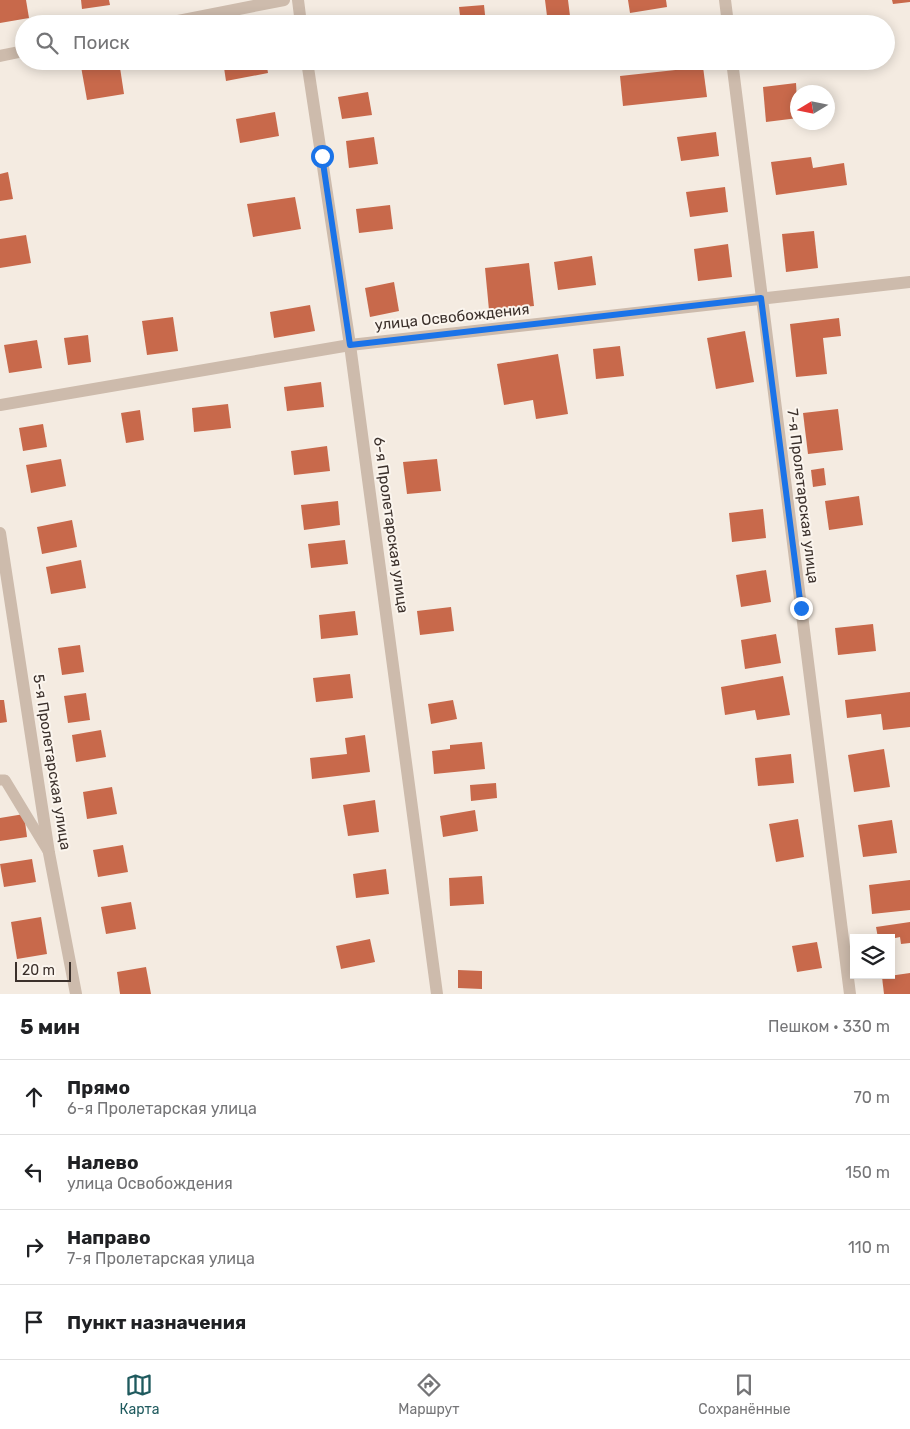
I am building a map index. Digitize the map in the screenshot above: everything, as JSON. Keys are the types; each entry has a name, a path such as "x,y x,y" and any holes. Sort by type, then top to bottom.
{"street":[{"path":"208,15 284,0"},
{"path":"298,0 300,15"},
{"path":"725,0 727,15"},
{"path":"0,56 15,53"},
{"name":"6-я Пролетарская улица","path":"308,70 350,345 437,994"},
{"name":"7-я Пролетарская улица","path":"733,70 850,994"},
{"name":"улица Освобождения","path":"0,405 350,345 910,282"},
{"name":"5-я Пролетарская улица","path":"0,534 49,853 76,994"}],"lane":[{"path":"0,780 5,780 49,853"}],"building":[{"path":"0,0 26,0 28,15 15,15 15,20 0,23"},
{"path":"81,0 109,0 110,5 82,9"},
{"path":"545,0 568,0 570,15 547,15"},
{"path":"628,0 666,0 667,7 630,13"},
{"path":"892,0 910,0 910,2 893,4"},
{"path":"484,5 485,15 460,15 459,7"},
{"path":"82,70 120,70 124,94 87,100"},
{"path":"224,70 268,70 268,73 226,81"},
{"path":"675,70 703,70 707,97 623,106 620,76"},
{"path":"796,83 796,85 790,85 790,119 766,122 763,87"},
{"path":"368,92 372,115 342,119 338,97"},
{"path":"275,112 279,136 240,143 236,119"},
{"path":"716,132 719,156 681,161 677,137"},
{"path":"374,137 378,164 349,168 346,141"},
{"path":"811,157 813,168 844,163 847,185 776,195 771,162"},
{"path":"8,172 13,199 0,201 0,174"},
{"path":"725,187 728,212 690,217 686,192"},
{"path":"295,197 301,229 253,237 247,204"},
{"path":"390,205 393,229 359,233 356,209"},
{"path":"814,231 818,268 786,272 782,234"},
{"path":"26,235 31,263 0,268 0,239"},
{"path":"728,244 732,277 698,281 694,249"},
{"path":"592,256 596,285 558,290 554,262"},
{"path":"529,263 534,306 489,310 485,268"},
{"path":"394,282 399,311 370,317 365,288"},
{"path":"310,305 315,331 274,338 270,312"},
{"path":"173,317 178,351 147,355 142,321"},
{"path":"839,318 841,336 823,338 827,374 796,377 790,324"},
{"path":"745,331 754,382 716,389 707,338"},
{"path":"88,335 91,362 68,365 64,338"},
{"path":"37,340 42,368 9,373 4,345"},
{"path":"620,346 624,376 596,379 593,349"},
{"path":"558,354 568,414 536,419 533,400 504,405 497,364"},
{"path":"321,382 324,407 287,411 284,387"},
{"path":"228,404 231,428 194,432 192,408"},
{"path":"838,409 843,450 808,454 803,413"},
{"path":"140,410 144,440 126,443 121,413"},
{"path":"43,424 47,447 23,451 19,428"},
{"path":"327,446 330,471 294,475 291,451"},
{"path":"61,459 66,486 31,493 26,465"},
{"path":"437,459 441,491 407,494 403,462"},
{"path":"824,468 826,485 813,487 811,470"},
{"path":"859,496 863,525 829,530 825,501"},
{"path":"338,501 340,525 304,530 301,505"},
{"path":"763,509 766,538 732,542 729,513"},
{"path":"72,520 77,547 42,554 37,527"},
{"path":"345,540 348,564 311,568 308,544"},
{"path":"81,560 86,588 51,594 46,567"},
{"path":"766,570 771,602 741,607 736,575"},
{"path":"451,607 454,631 420,635 417,611"},
{"path":"355,611 358,635 321,639 319,615"},
{"path":"873,624 876,651 838,655 835,628"},
{"path":"776,634 781,663 745,669 741,640"},
{"path":"80,645 84,672 62,675 58,648"},
{"path":"350,674 353,698 316,702 313,678"},
{"path":"783,676 790,715 757,720 755,710 725,715 721,687"},
{"path":"910,692 910,727 883,730 881,714 847,718 845,700"},
{"path":"86,693 90,720 68,723 64,696"},
{"path":"0,700 4,700 7,722 0,723"},
{"path":"453,700 457,719 431,724 428,704"},
{"path":"101,730 106,757 76,762 72,735"},
{"path":"365,735 370,772 312,779 310,758 347,754 345,738"},
{"path":"482,742 485,769 434,774 432,751 450,749 450,745"},
{"path":"884,749 890,787 854,792 848,755"},
{"path":"791,754 794,783 758,786 755,758"},
{"path":"496,783 497,798 471,801 470,785"},
{"path":"112,787 117,814 87,819 83,792"},
{"path":"375,800 379,832 348,836 343,805"},
{"path":"475,810 478,831 443,837 440,816"},
{"path":"24,814 27,837 0,841 0,818"},
{"path":"798,819 804,857 776,862 769,824"},
{"path":"892,820 897,853 863,857 858,825"},
{"path":"123,845 128,872 98,877 93,850"},
{"path":"32,859 36,882 4,887 0,864"},
{"path":"386,869 389,894 356,898 353,874"},
{"path":"482,876 484,904 450,906 449,878"},
{"path":"910,880 910,910 872,914 869,885"},
{"path":"131,902 136,929 106,934 101,907"},
{"path":"41,917 47,954 17,959 11,922"},
{"path":"910,922 910,943 901,944 900,937 895,938 895,934 877,934 876,927"},
{"path":"370,939 375,962 341,969 336,946"},
{"path":"817,942 822,968 797,972 792,946"},
{"path":"146,967 151,994 120,994 117,972"},
{"path":"458,970 482,971 482,989 458,988"},
{"path":"910,973 910,994 884,994 882,979 895,979 895,975"}],"route":[{"path":"322,156 350,345 761,298 801,608"}]}
